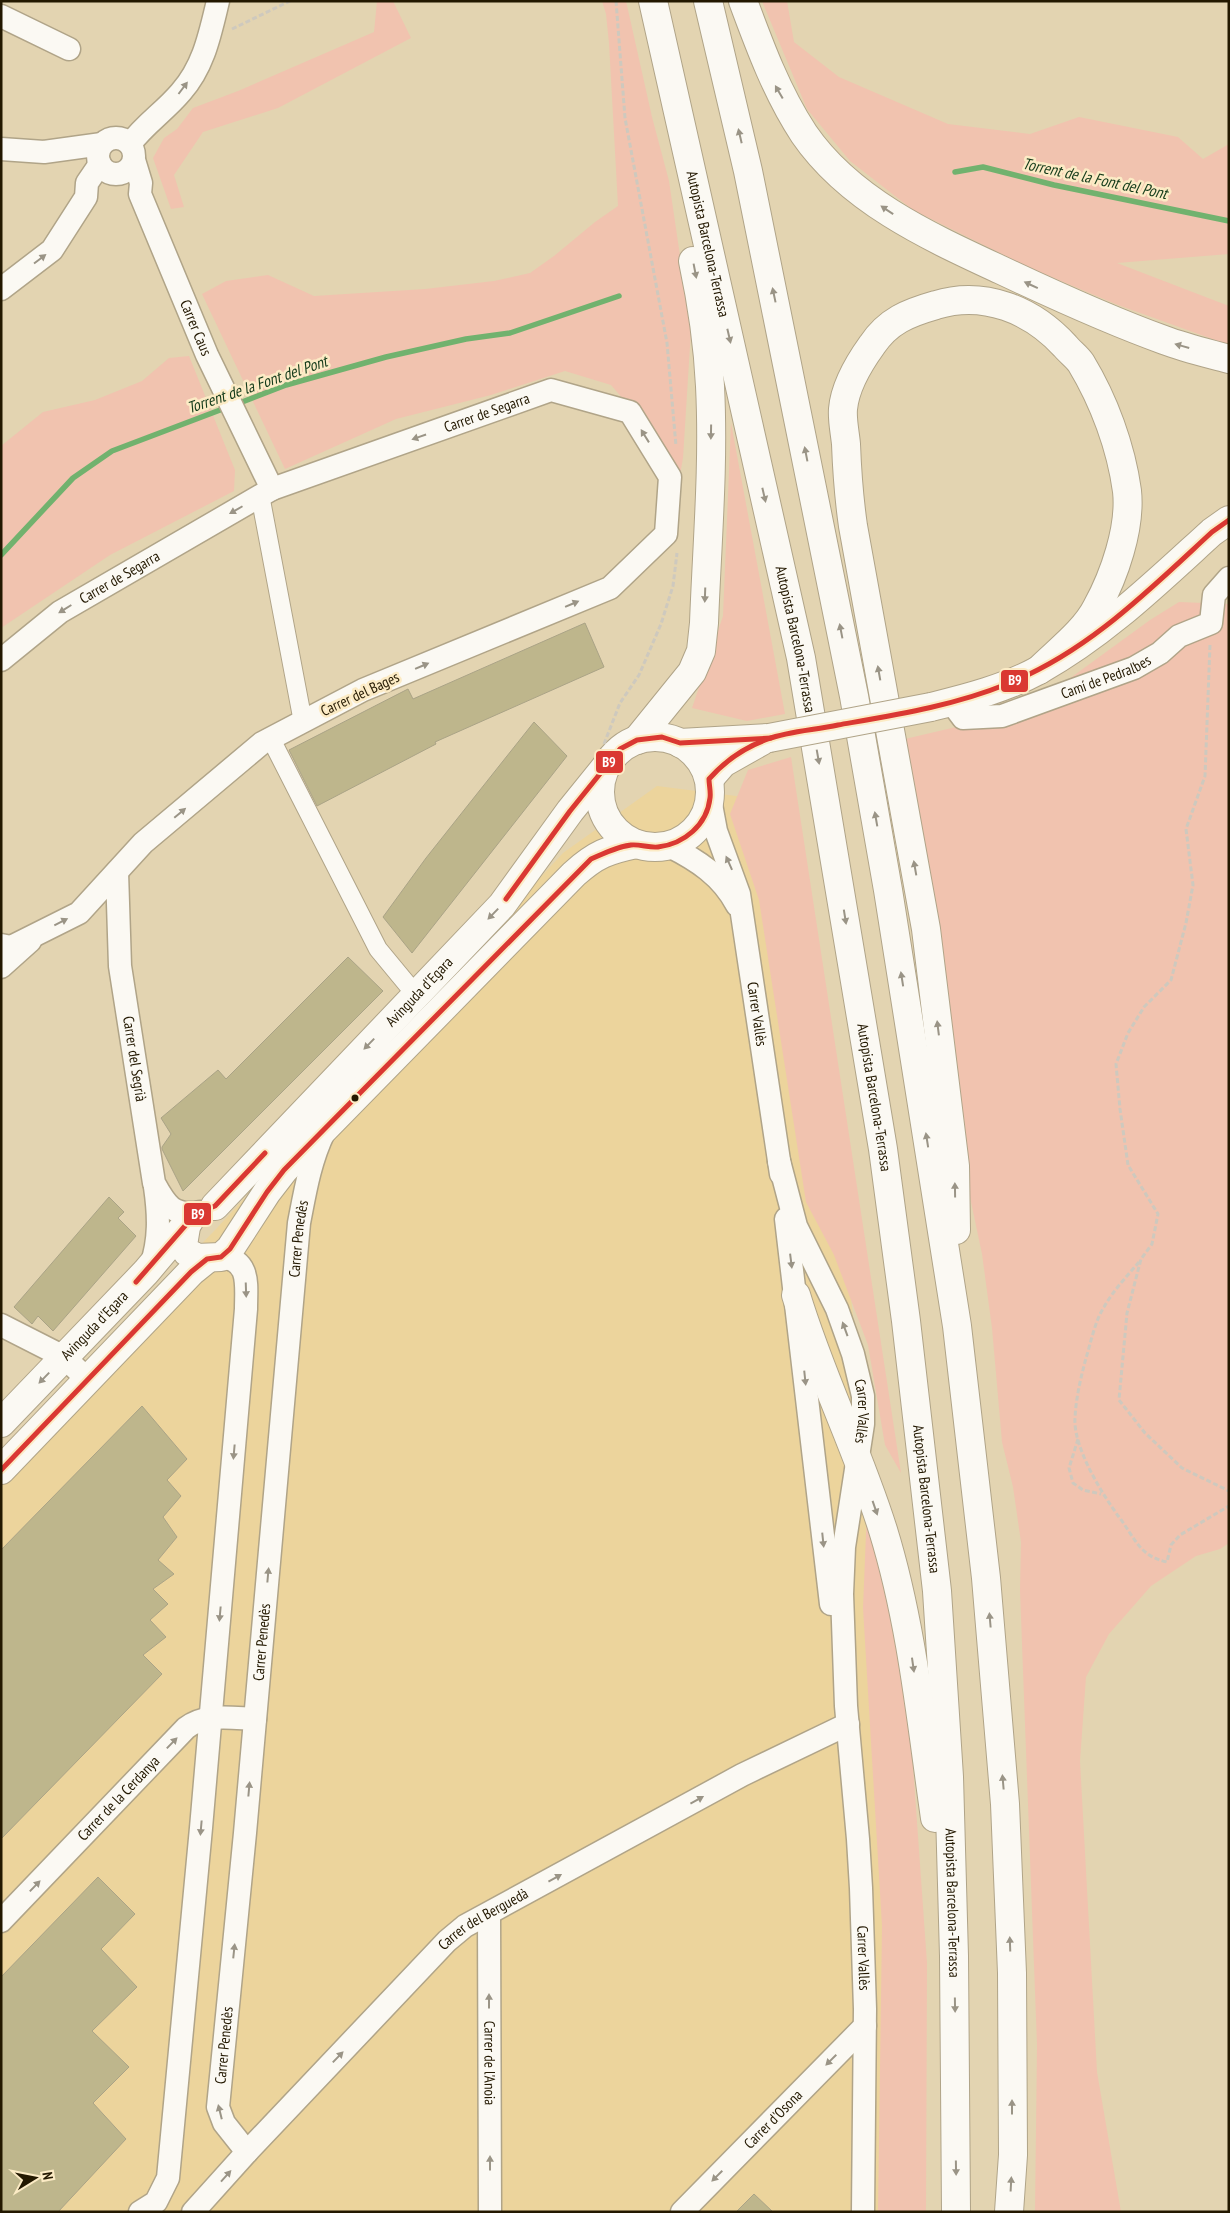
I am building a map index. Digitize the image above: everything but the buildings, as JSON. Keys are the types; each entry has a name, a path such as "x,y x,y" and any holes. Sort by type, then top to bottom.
{"main road":[{"name":"Autopista Barcelona-Terrassa","path":"653,1 801,658 883,1148 906,1321 937,1591 949,1777 954,1956 956,2212"},
{"path":"708,1 750,181 854,696 888,890 957,1326 986,1578 1005,1804 1012,1983 1012,2155 1009,2212"},
{"path":"743,1 775,85 805,135 835,170 869,198 906,223 1065,300 1164,340 1229,359"},
{"path":"637,740 692,672 701,651 704,623 711,429 710,386 702,308 680,195 664,50"},
{"path":"957,1326 955,1166 928,949 853,526 846,469 843,409 851,381 863,358 878,336 896,320 948,301 987,300 1025,313 1054,334 1080,362 1104,410 1121,462 1127,493 1125,522 1116,567 1097,609 1082,627 1039,670"},
{"path":"680,743 769,738 941,704 998,688 1039,670 1095,635 1212,532 1229,520"},
{"path":"710,789 702,762 680,743 662,737 637,740 606,755 601,782 601,800 606,818 612,827 627,840 655,848 669,846 687,838 699,826 708,809 710,789 723,763 745,749 769,738"},
{"name":"Avinguda d'Egara","path":"1,1423 502,905 570,811 606,755"},
{"name":"Avinguda d'Egara","path":"1,1470 191,1272 222,1252 284,1170 574,874 591,859 607,850 636,844"},
{"path":"221,1204 228,1206 236,1213 239,1228 222,1252 197,1258 187,1252 192,1225 221,1204"},
{"path":"796,1295 813,1346 883,1532 908,1627 954,1956"}],"street":[{"path":"1,289 52,250 86,198 96,192 113,160 148,122 181,92 204,56 218,1"},
{"path":"1,16 69,49"},
{"path":"1,148 113,160"},
{"name":"Carrer Caus","path":"113,160 141,183 140,194 207,355 258,458 266,492"},
{"name":"Carrer de Segarra","path":"1,660 60,612 266,492 551,390 630,412 670,477"},
{"name":"Carrer del Bages","path":"1,945 11,947 78,913 144,843 262,743 363,690 610,588 666,534 670,477"},
{"path":"266,492 303,722"},
{"path":"1211,623 1214,595 1229,578"},
{"name":"Camí de Pedralbes","path":"941,704 963,718 1002,716 1134,668 1160,653 1179,636 1211,623"},
{"path":"271,739 378,948 416,995"},
{"name":"Carrer Vallès","path":"710,789 716,831 735,877 745,927 780,1161 837,1661 847,1715"},
{"name":"Carrer Vallès","path":"669,846 696,860 720,881 732,896 740,911 745,927"},
{"name":"Carrer del Segrià","path":"117,872 120,966 159,1227 158,1245 151,1266"},
{"name":"Carrer del Bages","path":"1,967 37,934"},
{"name":"Carrer Penedès","path":"247,2152 224,2124 218,2107 300,1224 308,1176 318,1145 327,1126"},
{"name":"Carrer Vallès","path":"780,1161 796,1226 838,1309 853,1354 863,1396 863,1424 844,1547 842,1594 847,1715 858,1839 865,2026 863,2212"},
{"name":"Carrer del Segrià","path":"155,1192 192,1225"},
{"name":"Carrer del Segrià","path":"155,1192 172,1210 193,1213 192,1225"},
{"path":"140,2212 156,2202 168,2178 211,1717 246,1309 245,1276 240,1264 222,1252"},
{"path":"1,1325 64,1357 88,1380"},
{"name":"Carrer del Berguedà","path":"193,2212 247,2152 448,1941 465,1926 742,1775 847,1715"},
{"name":"Carrer de la Cerdanya","path":"1,1921 186,1728 196,1720 211,1717 255,1719"},
{"name":"Carrer de l'Anoia","path":"489,1914 490,2212"},
{"name":"Carrer d'Osona","path":"682,2212 865,2026"}],"path":[{"path":"212,26 234,29 290,1"},
{"path":"616,1 626,118 667,343 676,450"},
{"path":"606,755 617,709 639,675 661,624 673,586 677,547"},
{"path":"1211,623 1205,776 1186,829 1193,885 1186,923 1172,980 1144,1007 1128,1033 1116,1064 1128,1165 1158,1214 1152,1244 1103,1308 1080,1380 1074,1420 1081,1449 1102,1494 1136,1545 1154,1559 1167,1562 1171,1545 1180,1535 1229,1506"},
{"path":"1141,1259 1127,1313 1119,1400 1145,1433 1182,1468 1229,1491"},
{"path":"1079,1438 1069,1468 1073,1483 1083,1490 1102,1494"}],"shaded area":[{"path":"377,1 393,1 411,38 278,108 203,132 174,175 184,207 171,209 153,158 164,138 177,129 193,108 238,91 374,32"},
{"path":"602,1 626,1 652,117 669,181 691,330 683,458 678,486 667,450 611,385 565,371 491,395 396,419 285,469 202,294 226,281 268,275 314,296 425,289 494,281 530,273 554,256 595,222 618,206 609,43 606,14"},
{"path":"762,1 787,1 794,42 839,77 948,124 1030,134 1079,117 1178,137 1203,159 1229,144 1229,254 1117,263 1229,306 1229,345 1118,305 1030,268 913,210 850,161 807,109"},
{"path":"189,356 235,470 234,491 110,555 1,628 1,446 43,412 95,400 142,381 169,358"},
{"path":"731,423 785,714 747,721 692,708 723,616"},
{"path":"1179,602 1229,604 1229,1543 1220,1549 1196,1556 1151,1586 1109,1634 1086,1677 1080,1761 1097,2072 1121,2212 1035,2212 1037,2045 1020,1590 1021,1542 1013,1487 1002,1442 992,1328 982,1254 959,1145 888,743 973,723 1058,687 1150,620"},
{"path":"791,757 901,1473 885,1445 868,1345 834,1255 806,1202 759,900 730,814 748,770"},
{"path":"657,786 744,797 844,1237 900,1730 911,2212 1,2212 1,1451 216,1229 563,853"},
{"path":"867,1509 904,1639 927,1963 926,2212 878,2212 882,1926 863,1608"}],"waterway":[{"name":"Torrent de la Font del Pont","path":"955,172 983,167 1054,185 1229,221"},
{"name":"Torrent de la Font del Pont","path":"237,404 286,385 386,357 466,339 510,333 619,296"},
{"name":"Torrent de la Font del Pont","path":"1,555 73,478 112,451 228,407"}],"transit line":[{"name":"B9","path":"1,1470 191,1272 207,1259 221,1257 230,1249 267,1192 284,1170 591,859 626,846 658,847 668,845 693,832 708,808 710,796 709,779 736,755 760,742 785,734 945,704 987,692 1036,671 1064,655 1116,618 1212,532 1229,520"},
{"name":"B9","path":"506,899 570,811 620,749 637,740 662,737 680,743 771,738"},
{"name":"B9","path":"136,1282 191,1219 200,1212 215,1206 265,1153"}]}
